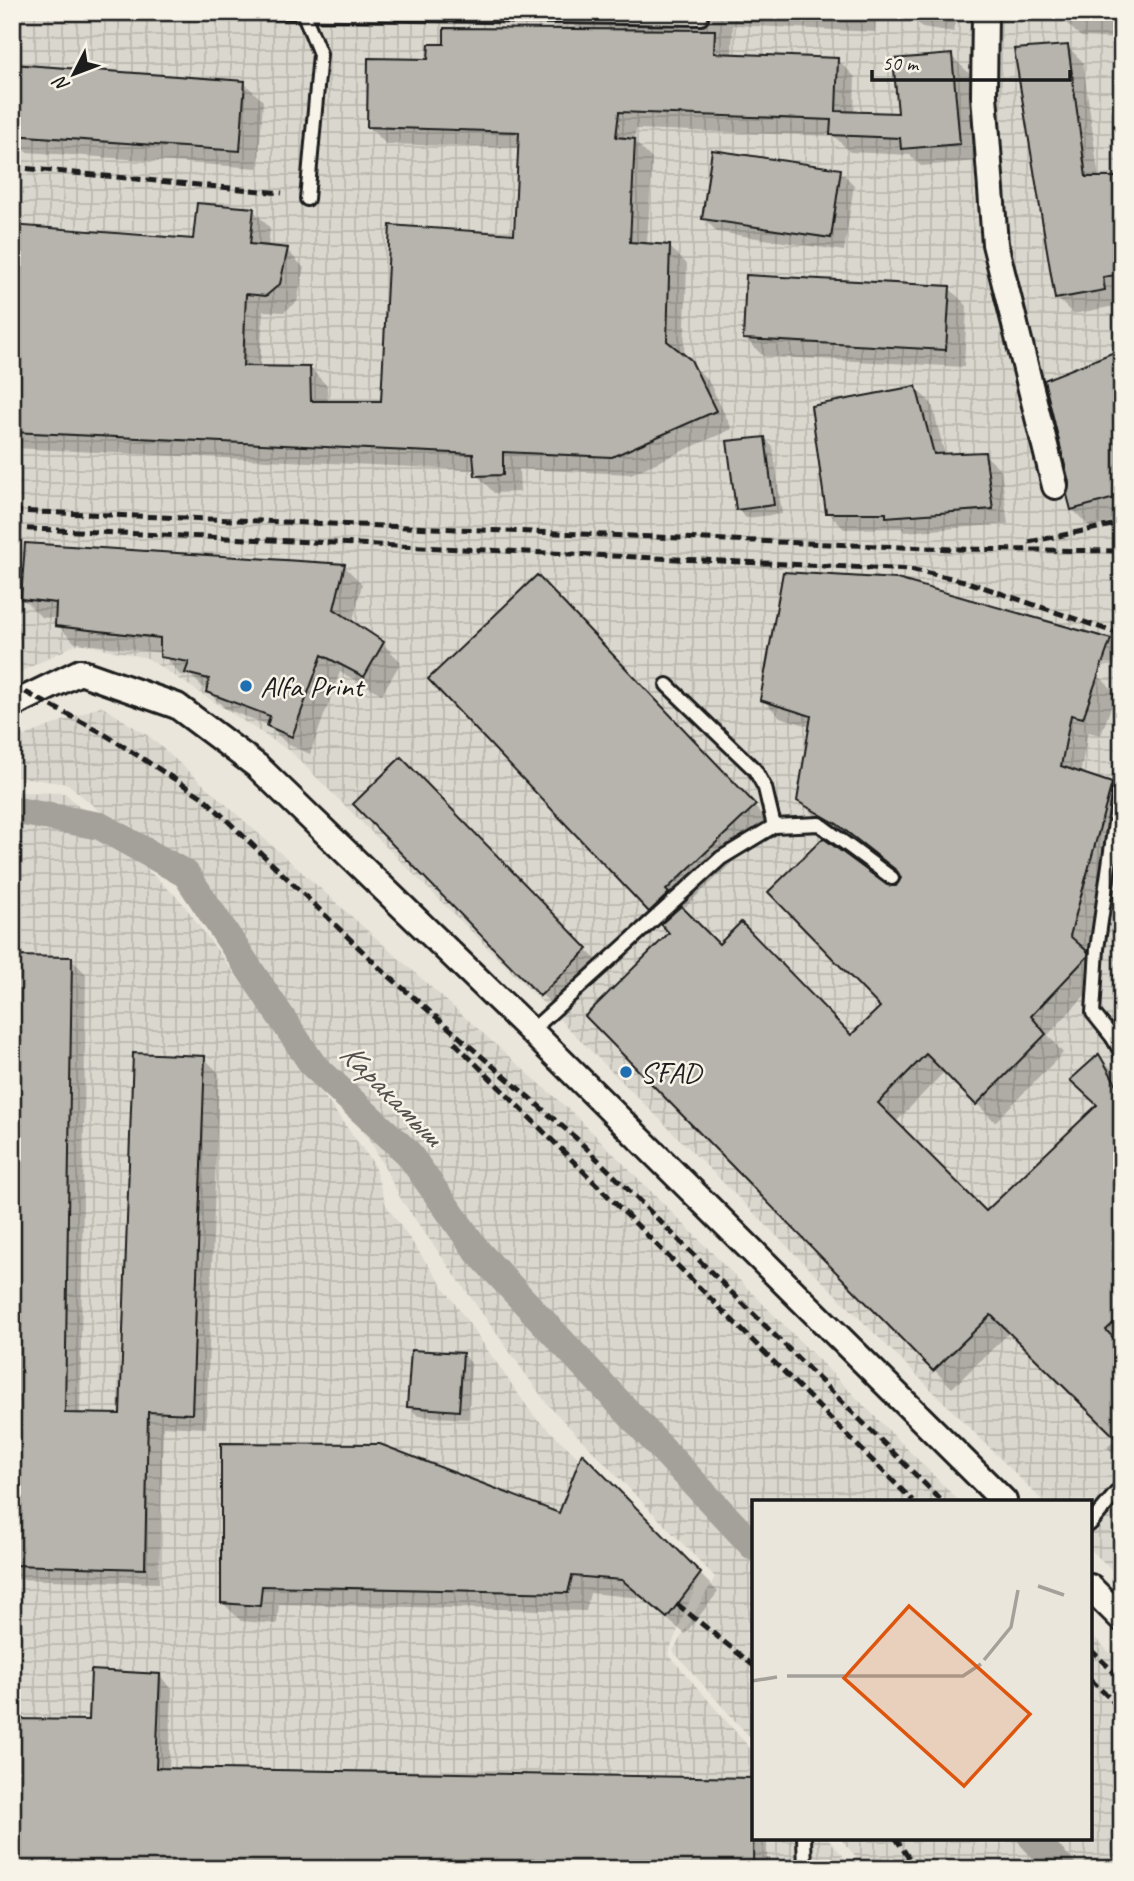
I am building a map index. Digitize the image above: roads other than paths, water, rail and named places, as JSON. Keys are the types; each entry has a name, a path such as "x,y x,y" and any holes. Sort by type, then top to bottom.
{"street":[{"path":"985,12 984,94 996,244 1055,486"},
{"path":"12,705 80,672 177,706 257,766 531,1031 1003,1500"},
{"path":"1092,1589 1122,1619"}],"lane":[{"path":"275,12 701,18"},
{"path":"303,13 320,54 307,200"},
{"path":"667,685 755,769 765,788 774,826"},
{"path":"1122,774 1097,949 1093,1013 1122,1054"},
{"path":"531,1031 602,963 721,858 774,826 819,824 892,878"},
{"path":"1112,1038 1122,1021"},
{"path":"1092,1522 1122,1486"},
{"path":"804,1839 805,1869"}],"waterway":[{"name":"Каракамыш","path":"12,810 100,826 186,874 313,1065 408,1153 478,1252 752,1545"},
{"name":"Каракамыш","path":"1034,1839 1062,1869"}],"railway":[{"path":"12,167 282,193"},
{"path":"12,511 952,549 1122,551"},
{"path":"1029,542 1122,523"},
{"path":"12,528 914,570 965,581 1122,635"},
{"path":"12,685 101,732 204,798 383,971 577,1139 941,1500"},
{"path":"454,1042 912,1500"},
{"path":"677,1604 752,1664"},
{"path":"1092,1651 1122,1680"},
{"path":"1092,1681 1122,1710"},
{"path":"896,1839 916,1869"}],"place":[{"name":"Alfa Print","path":"246,686"},
{"name":"SFAD","path":"626,1072"}]}
